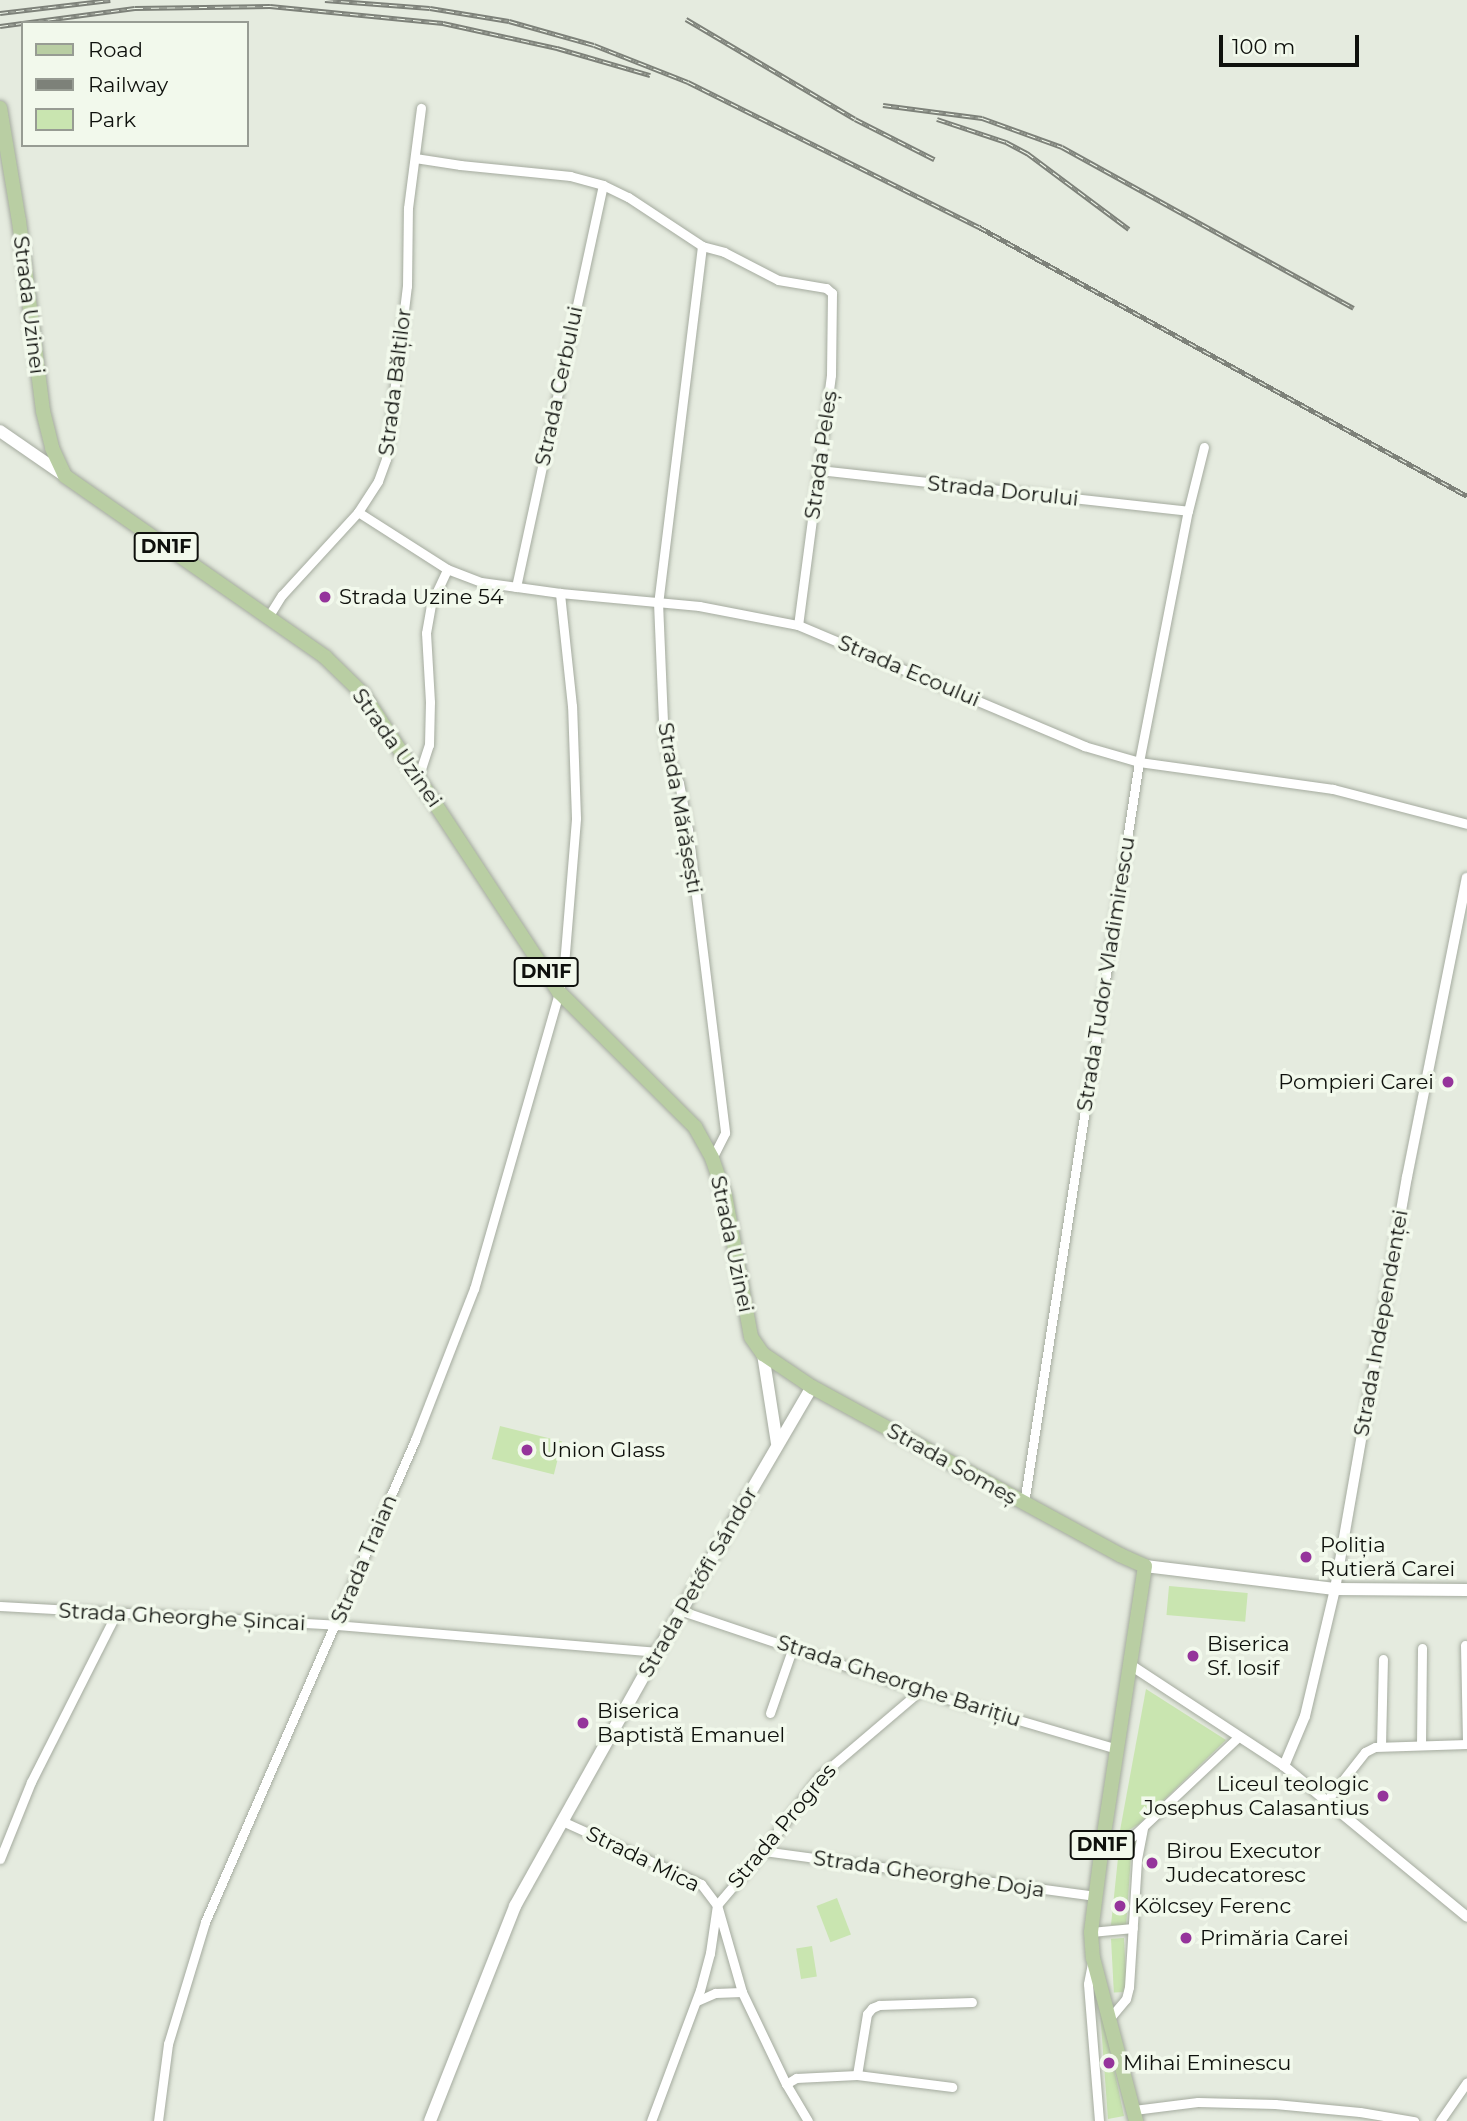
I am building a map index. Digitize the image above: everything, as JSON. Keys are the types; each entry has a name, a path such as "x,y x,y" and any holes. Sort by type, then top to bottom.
{"main road":[{"name":"Strada Uzinei","path":"0,108 19,221 43,411 52,448 65,476 325,657 363,694 419,775 559,992 695,1127 712,1158 725,1195 751,1337 763,1353"},
{"path":"0,431 65,476"},
{"path":"763,1353 777,1443"},
{"name":"Strada Someș","path":"763,1353 812,1387 1145,1566"},
{"name":"Strada Petőfi Sándor","path":"430,2121 515,1906 657,1652 812,1387"},
{"path":"1145,1566 1335,1590 1467,1590"},
{"name":"DN1F","path":"1135,2116 1093,1958 1091,1933 1101,1846 1132,1666 1145,1566"}],"street":[{"name":"Strada Bălților","path":"268,617 282,595 358,512 378,481 386,459 405,308 408,208 421,108"},
{"path":"415,158 570,176 603,186 628,197 702,246"},
{"name":"Strada Cerbului","path":"516,587 603,186"},
{"name":"Strada Peleș","path":"702,246 724,252 778,280 826,288 832,293 833,338 798,625"},
{"name":"Strada Mărășești","path":"702,246 658,602 666,744 679,783 688,830 725,1133 712,1158"},
{"name":"Strada Tudor Vladimirescu","path":"1024,1503 1139,762 1188,511 1204,447"},
{"name":"Strada Dorului","path":"819,470 1188,511"},
{"name":"Strada Ecoului","path":"358,512 447,569 481,582 560,593 699,606 798,625 1084,747 1139,762 1333,789 1467,824"},
{"path":"419,775 429,746 430,702 426,633 431,604 447,569"},
{"name":"Strada Traian","path":"158,2121 168,2044 205,1922 336,1625 474,1289 559,992 564,965 576,818 572,706 560,593"},
{"name":"Strada Independenței","path":"1284,1766 1305,1716 1335,1590 1407,1177 1467,878"},
{"name":"Strada Gheorghe Șincai","path":"0,1606 336,1625 657,1652"},
{"name":"Strada Gheorghe Barițiu","path":"682,1611 920,1691 1117,1749"},
{"path":"0,1859 30,1782 116,1614"},
{"path":"1328,1799 1365,1752 1381,1745 1467,1744 1465,1645"},
{"path":"770,1713 793,1647"},
{"path":"1422,1647 1422,1745"},
{"path":"1381,1745 1383,1659"},
{"path":"1132,1666 1284,1766 1328,1799 1467,1917"},
{"name":"Strada Progres","path":"808,2121 786,2084 742,1992 717,1905 763,1851 820,1776 920,1691"},
{"path":"1101,1846 1132,1837 1239,1736"},
{"name":"Strada Mica","path":"562,1821 701,1884 717,1905"},
{"path":"1109,2019 1126,1999 1129,1987 1143,1827"},
{"name":"Strada Gheorghe Doja","path":"763,1851 1095,1896"},
{"path":"651,2121 697,2001 710,1953 717,1905"},
{"path":"1091,1933 1133,1928"},
{"path":"1093,1958 1088,1984 1099,2121"},
{"path":"697,2001 715,1993 742,1992"},
{"path":"857,2075 867,2014 872,2008 879,2005 972,2002"},
{"path":"786,2084 796,2078 857,2075 951,2087"},
{"path":"1440,2121 1467,2082"},
{"path":"1135,2116 1198,2102 1275,2104 1360,2112 1414,2121"}],"green space":[{"name":"Union Glass","path":"500,1426 562,1441 554,1474 492,1459"},
{"path":"1169,1586 1248,1593 1245,1622 1166,1615"},
{"path":"1146,1689 1226,1740 1139,1824 1119,1836"},
{"path":"1140,1836 1131,1856 1126,1926 1111,1925 1118,1858 1134,1838"},
{"path":"837,1898 851,1934 830,1942 816,1906"},
{"path":"1124,1938 1127,1992 1114,1993 1111,1939"},
{"path":"812,1946 817,1977 801,1979 796,1949"},
{"path":"1099,1997 1124,2116 1108,2119"}],"railway":[{"path":"0,13 110,0"},
{"path":"325,0 430,8 509,21 594,45 688,82 979,227 1467,496"},
{"path":"38,21 135,8 270,6 443,23 557,48 650,75"},
{"path":"686,19 855,119 934,159"},
{"path":"0,26 21,23"},
{"path":"883,105 982,118 1062,147 1354,308"},
{"path":"937,119 1006,142 1027,153 1129,229"}],"place":[{"name":"Strada Uzine 54","path":"325,597"},
{"name":"Pompieri Carei","path":"1448,1082"},
{"name":"Union Glass","path":"527,1450"},
{"name":"Poliția Rutieră Carei","path":"1306,1557"},
{"name":"Biserica Sf. Iosif","path":"1193,1656"},
{"name":"Biserica Baptistă Emanuel","path":"583,1723"},
{"name":"Liceul teologic Josephus Calasantius","path":"1383,1796"},
{"name":"Birou Executor Judecatoresc","path":"1152,1863"},
{"name":"Kölcsey Ferenc","path":"1120,1906"},
{"name":"Primăria Carei","path":"1186,1938"},
{"name":"Mihai Eminescu","path":"1109,2063"}]}
